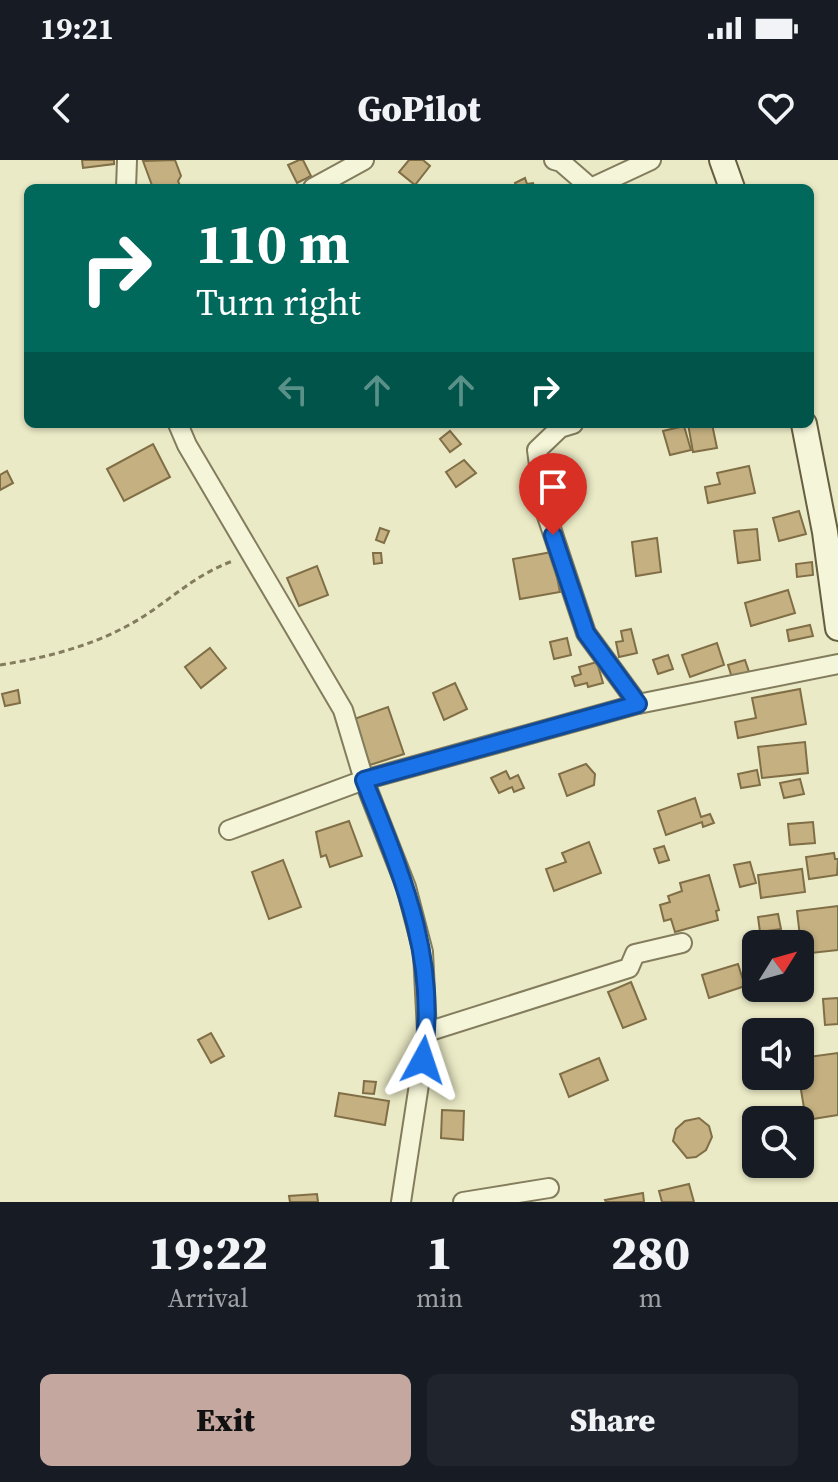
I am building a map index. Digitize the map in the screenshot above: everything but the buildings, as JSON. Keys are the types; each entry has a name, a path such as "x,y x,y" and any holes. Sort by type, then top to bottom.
{"main road":[{"path":"722,160 731,184"},
{"path":"805,428 825,532 838,628"}],"street":[{"path":"126,184 127,160"},
{"path":"320,184 364,160"},
{"path":"554,160 561,162 586,184"},
{"path":"600,184 651,160"},
{"path":"180,428 343,710 364,780 406,887 423,952 427,1032 401,1202"},
{"path":"560,428 537,450 545,510 586,633 638,704"},
{"path":"229,830 364,780 638,704 838,664"},
{"path":"427,1032 629,968 635,954 682,943"},
{"path":"463,1202 549,1188"}],"path":[{"path":"0,665 52,656 129,625 209,569 251,554"}],"route":[{"path":"423,1060 427,1032 423,952 406,887 364,780 638,704 586,633 553,535"}]}
